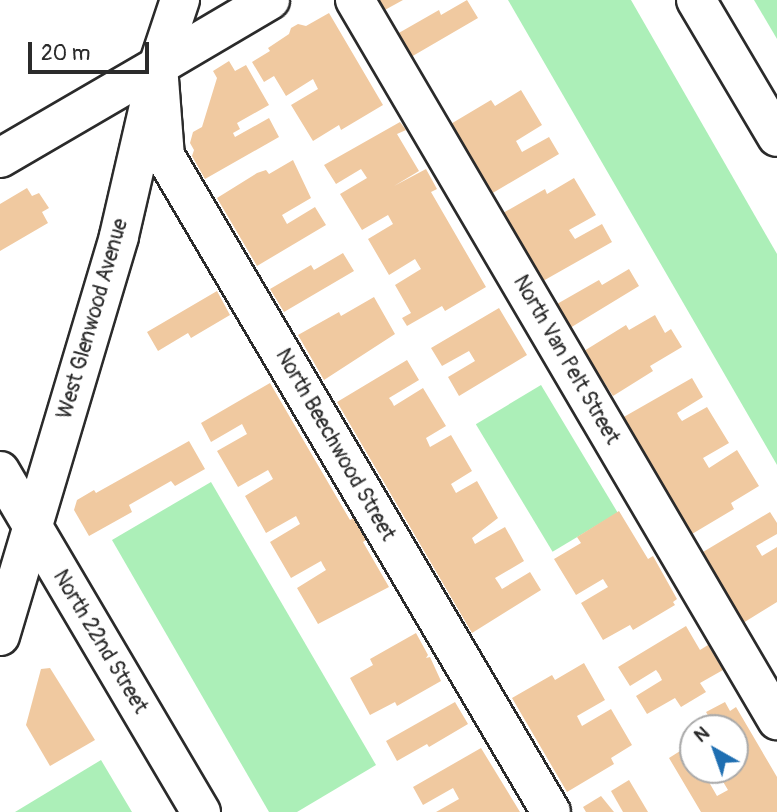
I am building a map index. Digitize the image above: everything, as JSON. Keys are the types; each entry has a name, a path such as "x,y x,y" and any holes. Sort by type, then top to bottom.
{"street":[{"name":"West Glenwood Avenue","path":"0,635 119,236 158,66 180,0"},
{"path":"0,158 270,0"},
{"name":"North Van Pelt Street","path":"355,0 777,720"},
{"path":"696,0 777,137"},
{"name":"North Beechwood Street","path":"158,66 165,156 551,812"},
{"name":"North 22nd Street","path":"0,471 201,812"}],"green space":[{"path":"508,0 631,0 777,254 777,465"},
{"path":"754,0 777,0 777,39"},
{"path":"541,385 618,513 553,552 476,424"},
{"path":"211,482 376,765 297,812 269,812 112,540"},
{"path":"101,760 132,812 15,812"}],"building":[{"path":"376,0 403,0 383,11"},
{"path":"467,0 478,18 411,57 397,34 439,10 441,15"},
{"path":"329,13 383,105 341,130 339,125 313,141 291,105 318,89 313,79 286,96 274,76 264,82 252,62 270,51 268,48 289,34 291,28 298,24 306,26"},
{"path":"229,61 235,71 246,65 269,105 237,123 240,129 233,133 235,137 269,118 279,137 205,179 192,156 194,150 190,143 193,132 202,127 217,78 213,71"},
{"path":"521,90 542,125 516,141 522,152 549,137 559,154 491,194 449,125 491,100 495,106"},
{"path":"400,122 406,130 397,134 419,171 394,186 426,169 437,189 431,192 486,287 445,311 442,306 407,326 402,318 411,313 395,285 421,269 415,259 389,275 368,239 393,224 388,215 362,230 340,194 367,178 361,169 336,184 324,165"},
{"path":"293,160 311,198 282,215 287,224 315,207 326,225 257,266 217,198 257,173 266,170 269,174"},
{"path":"574,178 596,215 569,230 575,239 602,224 612,242 543,281 503,213 545,189 547,194"},
{"path":"27,188 32,196 39,193 49,208 42,212 48,223 0,251 0,204"},
{"path":"343,253 354,271 284,312 270,289 311,265 314,270"},
{"path":"629,269 639,286 570,328 557,304 599,280 602,285"},
{"path":"217,291 230,315 191,338 188,333 158,351 147,332"},
{"path":"374,297 395,334 324,380 298,335 339,312 341,316"},
{"path":"499,308 527,355 459,396 448,377 475,361 469,351 442,366 431,348"},
{"path":"655,315 665,333 671,329 682,347 650,366 653,371 613,396 584,351 626,325 629,330"},
{"path":"407,360 419,380 389,398 394,406 423,388 446,426 426,438 430,447 451,435 472,471 451,484 456,493 477,481 498,518 472,538 475,544 505,527 524,561 495,578 502,589 530,572 541,590 472,633 337,402"},
{"path":"692,378 703,397 677,413 679,417 682,421 707,407 729,443 703,458 709,468 737,450 759,486 731,503 734,509 692,534 664,488 661,490 622,418"},
{"path":"270,383 350,520 357,516 369,538 363,542 389,587 318,624 297,588 326,570 321,561 291,578 270,542 300,524 296,516 266,533 245,496 273,479 268,470 238,487 217,451 247,434 242,424 211,442 201,423"},
{"path":"189,441 205,469 175,486 171,481 129,505 132,512 89,536 74,510 77,500 94,490 96,493"},
{"path":"619,511 648,559 653,556 677,599 673,602 675,605 633,630 630,625 603,640 581,603 608,587 603,579 576,595 554,559 581,543 577,537"},
{"path":"770,512 777,523 777,534 756,546 762,556 777,547 777,602 743,623 703,552"},
{"path":"686,626 700,650 708,645 723,670 700,683 706,692 681,707 675,698 647,714 636,696 662,680 659,674 656,670 630,686 618,667"},
{"path":"416,633 428,655 426,658 430,657 441,681 397,706 395,702 370,715 350,678 373,665 370,659"},
{"path":"584,663 605,700 577,716 582,726 611,709 632,745 611,758 614,764 567,792 512,698 552,675 555,680"},
{"path":"50,668 95,740 50,766 26,725 41,669"},
{"path":"455,702 468,724 429,747 427,744 397,761 386,741"},
{"path":"725,702 730,711 736,707 740,714 707,714 706,712"},
{"path":"749,729 777,777 777,812 701,812 684,784 710,784 717,796 728,790 724,784 749,784"},
{"path":"481,748 520,812 436,812 459,799 453,788 423,805 413,787"},
{"path":"679,752 679,775 669,758"},
{"path":"629,780 648,812 623,812 611,791"},
{"path":"601,796 614,812 586,812 583,807"}]}
